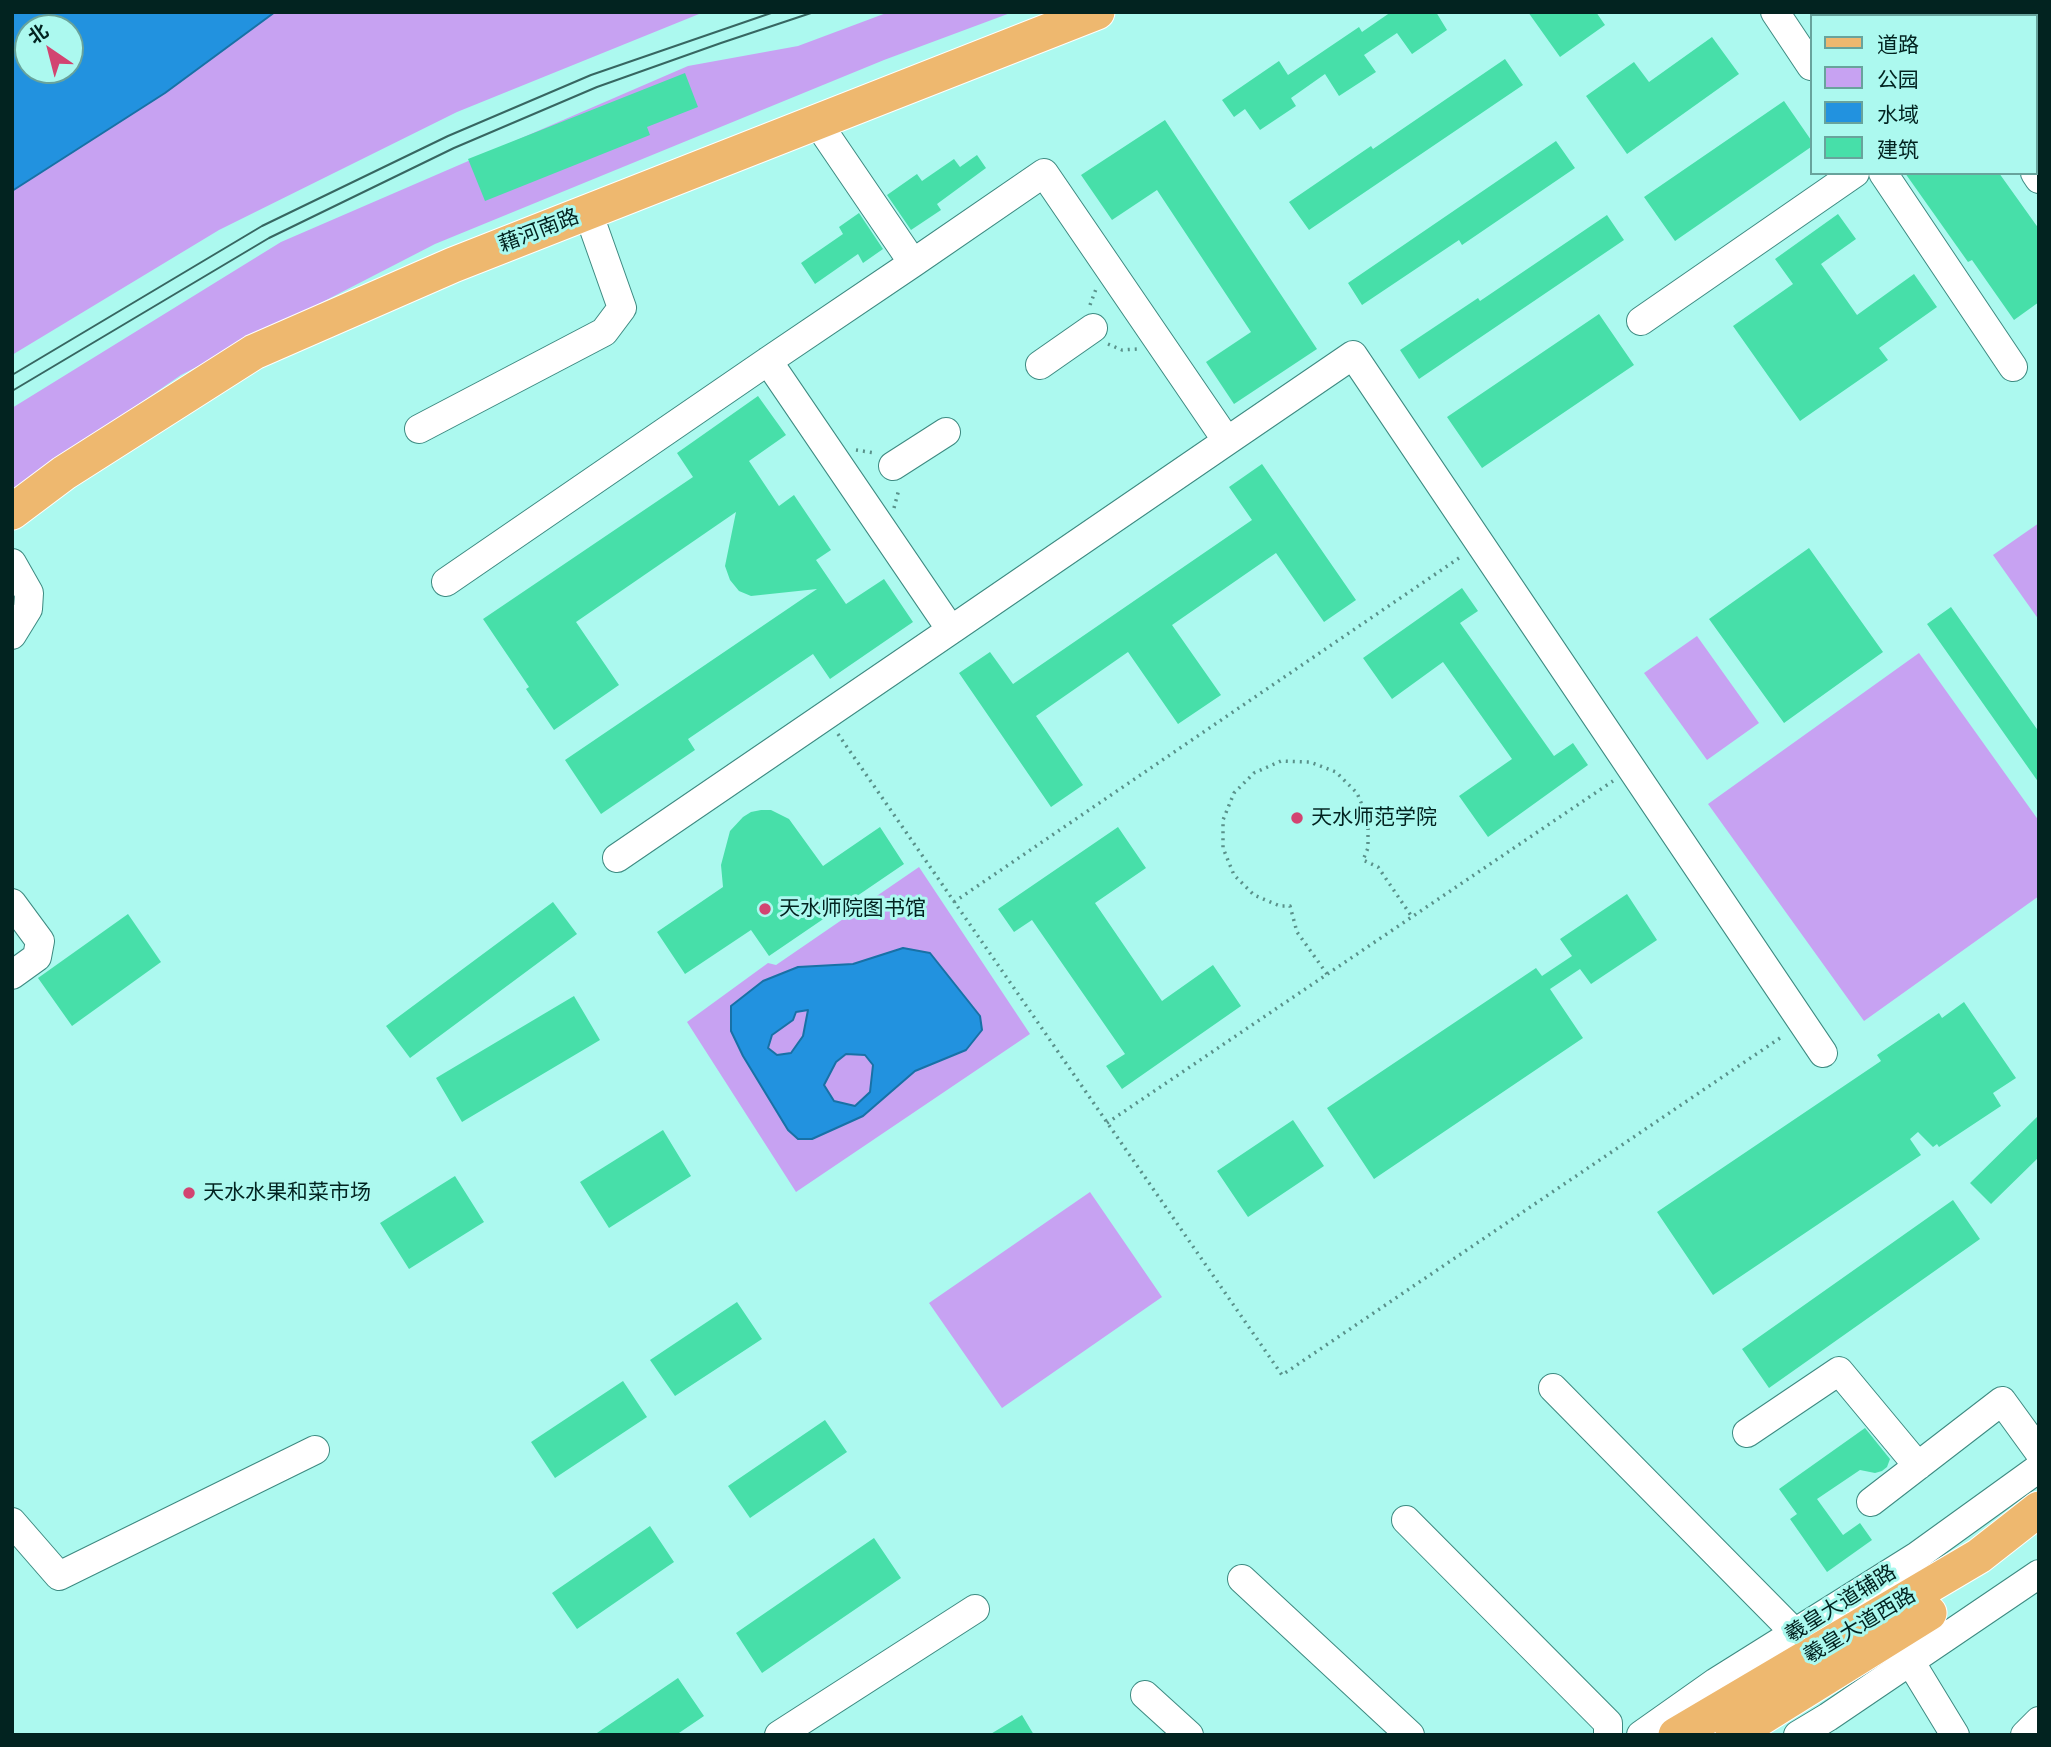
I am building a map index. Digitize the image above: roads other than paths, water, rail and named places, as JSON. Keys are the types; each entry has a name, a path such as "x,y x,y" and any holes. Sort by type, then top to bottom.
{"main road":[{"name":"藉河南路","path":"12,512 64,473 254,352 453,265 1097,12"},
{"name":"羲皇大道西路","path":"1676,1735 1979,1556 2039,1509"},
{"name":"羲皇大道西路","path":"1733,1735 1992,1574 2039,1536"}],"street":[{"path":"1775,12 1810,64"},
{"path":"817,122 913,263"},
{"path":"446,582 1044,173 1227,441"},
{"path":"1640,321 1852,175"},
{"path":"1884,175 2013,367"},
{"path":"419,429 604,331 610,324 622,308 588,212"},
{"path":"1040,365 1093,328"},
{"path":"617,858 1353,355 1823,1053"},
{"path":"768,362 951,630"},
{"path":"893,466 946,432"},
{"path":"12,563 29,593 29,609 12,635"},
{"path":"12,903 40,941 37,957 12,975"},
{"path":"1747,1433 1839,1371 1918,1466"},
{"path":"1553,1388 1795,1633"},
{"path":"1871,1502 2002,1401 2039,1452"},
{"path":"12,1522 60,1576 315,1450"},
{"name":"羲皇大道辅路","path":"1641,1735 1716,1682 1917,1556 2039,1468"},
{"path":"1406,1520 1608,1723 1608,1735"},
{"path":"1798,1735 2039,1574"},
{"path":"1242,1579 1410,1735"},
{"path":"779,1735 975,1609"},
{"path":"1910,1661 1955,1735"},
{"path":"1146,1695 1189,1735"},
{"path":"2025,1735 2039,1721"}],"water":[{"path":"12,12 275,12 165,93 12,191"},
{"path":"903,948 930,953 980,1016 982,1030 966,1050 915,1071 863,1116 812,1139 798,1139 788,1130 743,1056 731,1031 731,1006 763,981 798,967 853,964","holes":["808,1010 803,1036 791,1053 777,1055 768,1048 772,1035 793,1020 796,1012","846,1054 865,1055 873,1065 870,1092 855,1106 834,1101 824,1085 836,1062"]}],"tram line":[{"path":"12,375 262,226 448,136 591,75 774,12"},
{"path":"12,391 269,238 454,148 597,87 814,12"}],"place":[{"name":"天水师范学院","path":"1297,818"},
{"name":"天水师院图书馆","path":"765,909"},
{"name":"天水水果和菜市场","path":"189,1193"}]}
